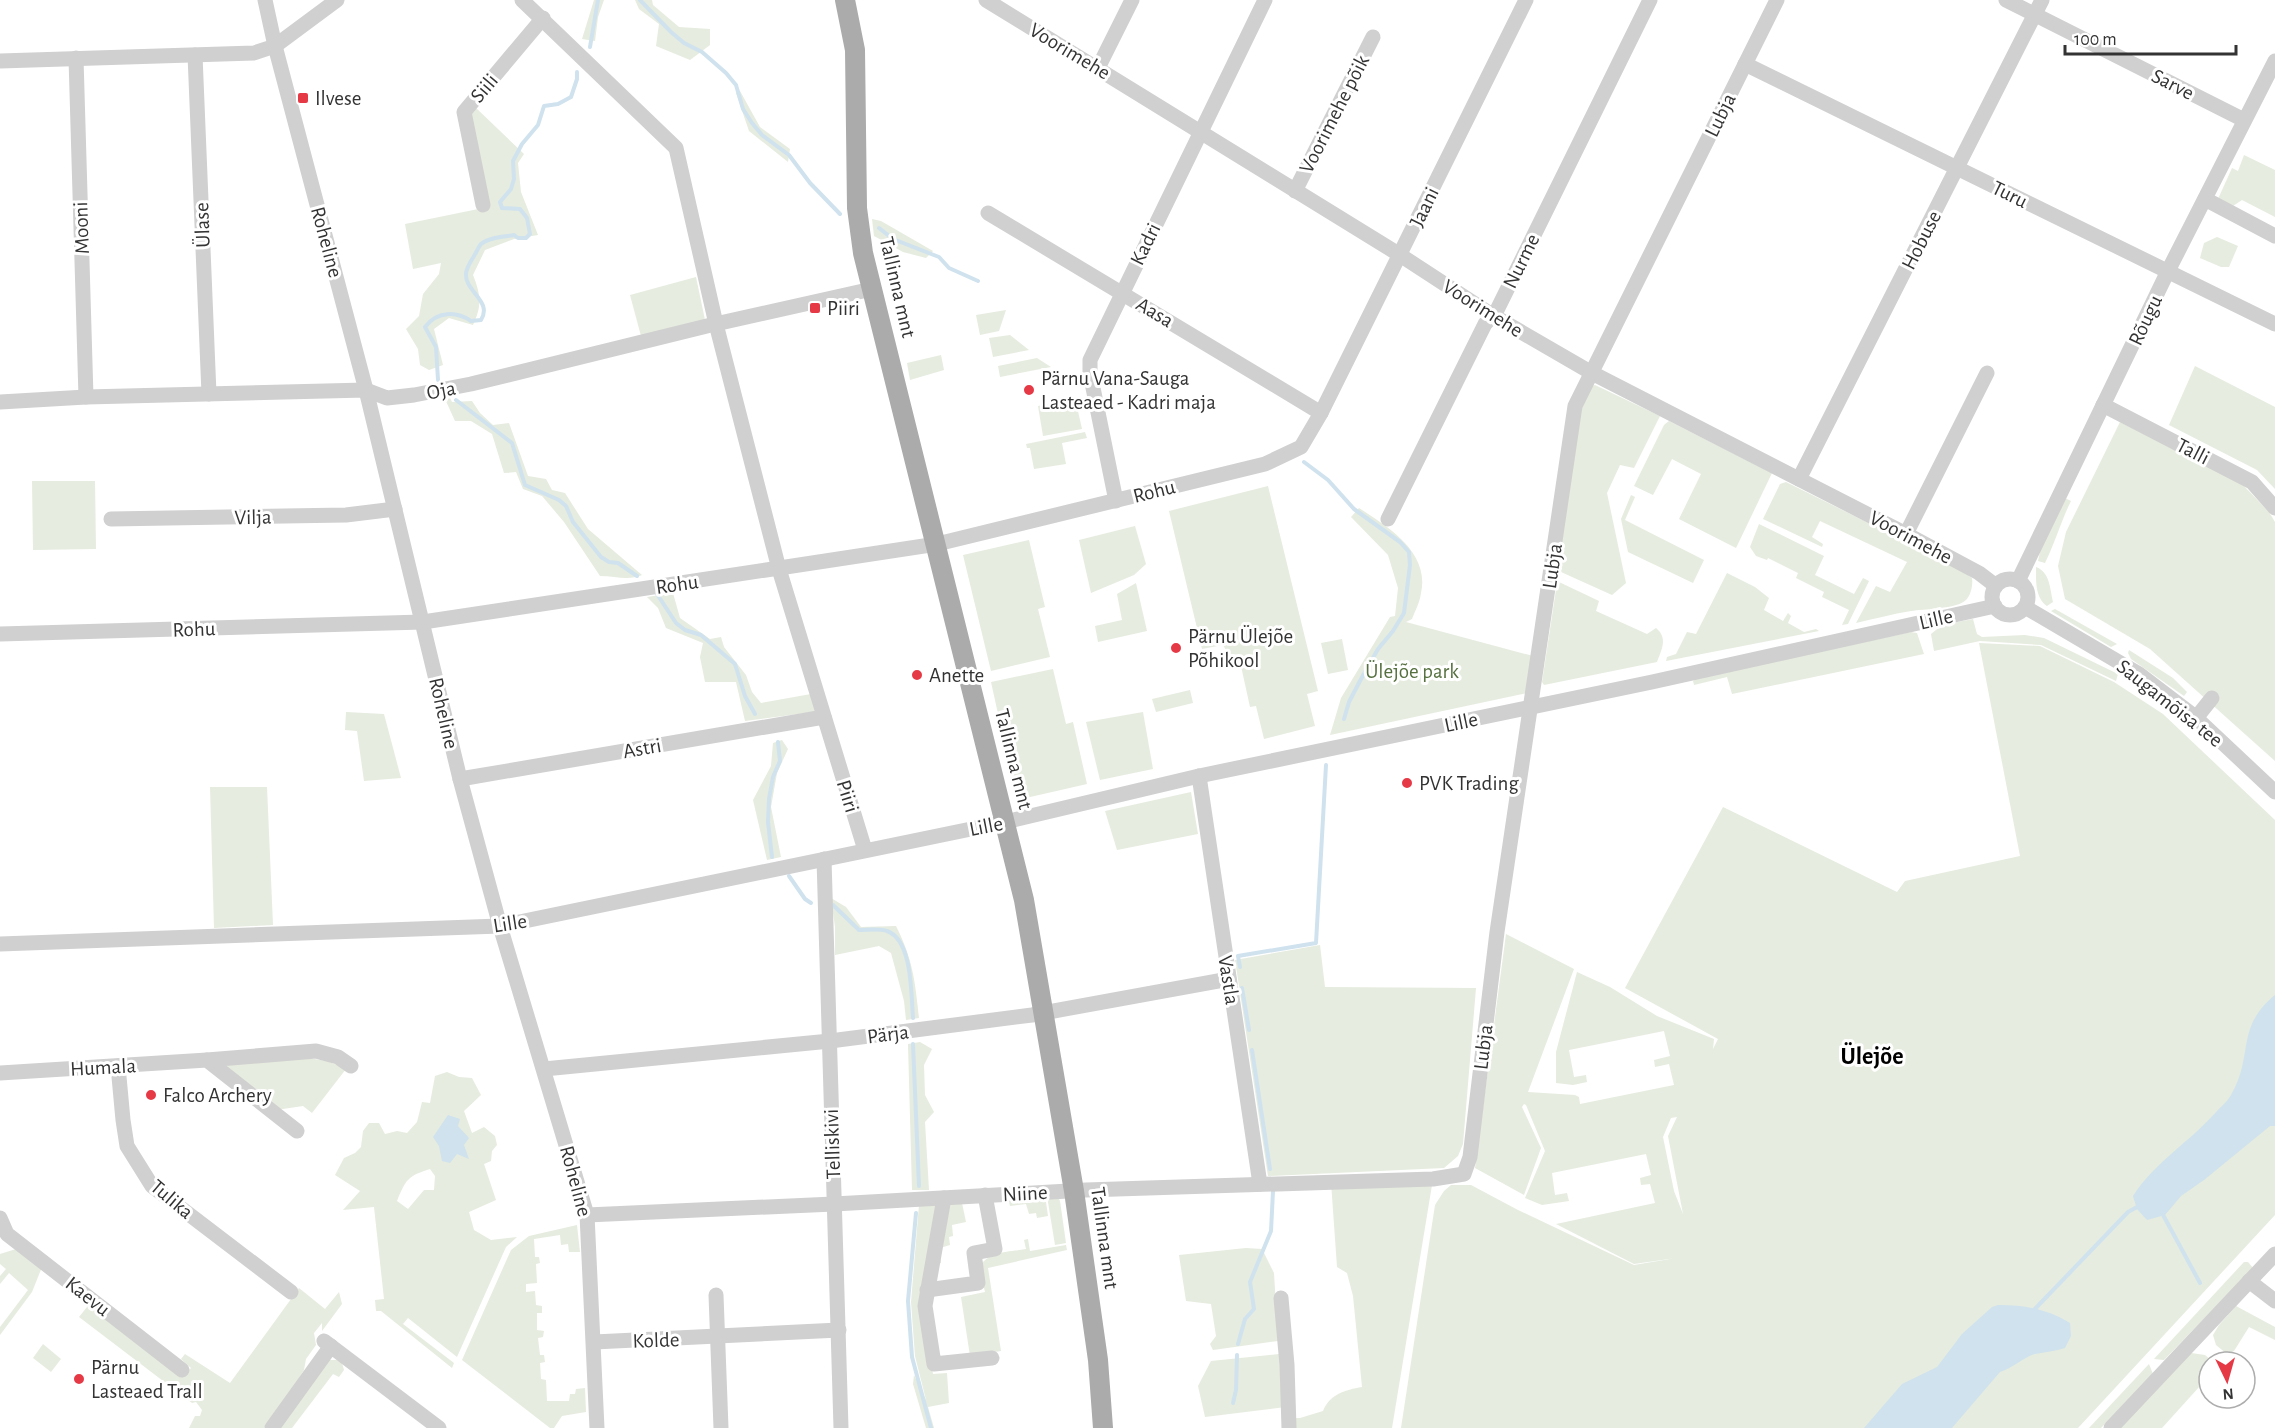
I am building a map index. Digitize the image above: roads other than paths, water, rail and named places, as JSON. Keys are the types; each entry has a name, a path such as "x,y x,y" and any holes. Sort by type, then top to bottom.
{"main road":[{"name":"Tallinna mnt","path":"845,0 855,50 857,208 863,253 1024,900 1074,1191 1098,1360 1103,1428"}],"street":[{"name":"Roheline","path":"265,0 275,46 366,390 460,779 500,926 587,1215 597,1428"},
{"path":"0,61 254,53 275,46 337,0"},
{"name":"Piiri","path":"522,0 676,148 716,324 779,569 865,850"},
{"name":"Voorimehe","path":"986,0 1006,5 1098,68 1400,255 1492,315 1592,374 1906,534 1978,573 1996,586"},
{"path":"1098,68 1132,0"},
{"name":"Kadri","path":"1116,501 1090,373 1090,360 1265,0"},
{"name":"Jaani","path":"1321,413 1526,0"},
{"name":"Nurme","path":"1389,519 1485,324 1497,310 1650,0"},
{"name":"Lubja","path":"1464,1174 1470,1157 1497,932 1575,406 1777,0"},
{"name":"Sarve","path":"2006,0 2244,120"},
{"name":"Hobuse","path":"1800,479 2042,0"},
{"name":"Siili","path":"483,205 464,112 543,18"},
{"name":"Voorimehe põik","path":"1295,191 1372,37"},
{"name":"Ülase","path":"195,55 209,394"},
{"name":"Mooni","path":"76,58 86,397"},
{"name":"Rõugu","path":"2018,580 2168,271 2275,61"},
{"name":"Turu","path":"1745,64 2275,324"},
{"path":"2205,199 2275,236"},
{"name":"Aasa","path":"988,213 1321,413"},
{"name":"Oja","path":"0,402 86,397 366,390 387,398 414,395 524,373 716,324 872,289"},
{"path":"1906,534 1987,373"},
{"name":"Talli","path":"2103,405 2252,482 2275,508"},
{"name":"Rohu","path":"0,634 423,622 937,544 1265,464 1301,447 1321,413"},
{"name":"Vilja","path":"111,519 346,515 395,509"},
{"path":"2006,579 2018,580 2026,589 2028,601 2025,607 2015,614 2004,613 1995,606 1992,596 1996,586 2006,579"},
{"name":"Lille","path":"0,944 500,926 1005,822 1199,776 1531,707 1995,606"},
{"name":"Saugamõisa tee","path":"2025,607 2139,674 2196,718 2275,792"},
{"path":"2196,718 2212,698"},
{"name":"Astri","path":"460,779 824,717"},
{"name":"Vastla","path":"1199,776 1260,1184"},
{"name":"Telliskivi","path":"824,859 841,1428"},
{"name":"Pärja","path":"544,1070 830,1041 1045,1013 1229,979"},
{"name":"Humala","path":"0,1073 316,1051 338,1057 351,1066"},
{"path":"207,1060 297,1131"},
{"name":"Tulika","path":"118,1066 128,1146 152,1186 291,1292"},
{"name":"Niine","path":"587,1215 1074,1191 1433,1179 1464,1174"},
{"path":"927,1290 978,1283 974,1253 995,1250 985,1195"},
{"path":"944,1198 925,1306 934,1364 992,1358"},
{"name":"Kaevu","path":"0,1218 4,1239 182,1370"},
{"path":"2111,1428 2275,1254"},
{"path":"2249,1281 2275,1301"},
{"path":"716,1295 721,1428"},
{"path":"1281,1298 1287,1365 1289,1428"},
{"name":"Kolde","path":"594,1342 718,1338 839,1330"},
{"path":"272,1428 328,1343 439,1428"}],"water":[{"path":"2275,995 2275,1126 2270,1126 2181,1196 2165,1215 2147,1220 2137,1209 2133,1196 2162,1162 2207,1122 2229,1098 2239,1079 2254,1019"},
{"path":"448,1115 460,1119 458,1126 469,1138 464,1145 469,1159 457,1154 450,1163 442,1161 439,1146 433,1137"},
{"path":"1998,1305 2036,1309 2053,1314 2070,1323 2071,1336 2065,1348 2031,1355 2000,1372 1952,1428 1864,1428 1902,1384 1937,1367 1962,1334 1992,1307"}],"waterway":[{"path":"590,47 598,0"},
{"path":"640,0 671,32 684,43 702,52 726,73 736,85 743,109 752,123 762,135 789,155 810,183 840,214"},
{"path":"438,380 436,347 425,327 435,318 447,314 459,315 471,321 481,320 484,313 483,307 469,285 467,269 479,246 484,242 514,235 518,238 526,238 530,234 527,218 520,209 502,208 500,202 511,189 514,179 513,161 522,144 538,125 544,106 558,104 571,97 577,72"},
{"path":"879,228 893,239 939,257 949,268 978,281"},
{"path":"456,400 512,443 525,485 559,500 566,506 573,522 601,557 609,562 618,563 637,576"},
{"path":"1304,462 1328,480 1354,509 1400,542 1409,552 1410,565 1404,613 1378,649 1361,679 1349,702 1344,719"},
{"path":"657,594 676,623 685,630 701,635 735,664 745,696 755,714"},
{"path":"772,857 768,822 769,799 773,777 780,761 778,742"},
{"path":"1240,967 1238,956 1316,943 1326,765"},
{"path":"789,876 805,899 811,903"},
{"path":"833,905 859,930 884,930 896,936 902,945 909,970 913,1018"},
{"path":"1242,988 1249,1030"},
{"path":"913,1044 919,1186"},
{"path":"1252,1050 1270,1169"},
{"path":"1238,1344 1245,1319 1254,1309 1250,1282 1271,1231 1273,1191"},
{"path":"2032,1312 2128,1212 2139,1206"},
{"path":"916,1213 908,1301 912,1357 931,1428"},
{"path":"2162,1213 2200,1283"},
{"path":"1233,1403 1236,1390 1237,1355"}],"place":[{"name":"Ilvese","path":"303,98"},
{"name":"Piiri","path":"815,308"},
{"name":"Pärnu Vana-Sauga Lasteaed - Kadri maja","path":"1029,390"},
{"name":"Pärnu Ülejõe Põhikool","path":"1176,648"},
{"name":"Anette","path":"917,675"},
{"name":"PVK Trading","path":"1407,783"},
{"name":"Falco Archery","path":"151,1095"},
{"name":"Pärnu Lasteaed Trall","path":"79,1379"}],"district":[{"name":"Ülejõe","path":"1872,1056"}],"park label":[{"name":"Ülejõe park","path":"1412,671"}]}
